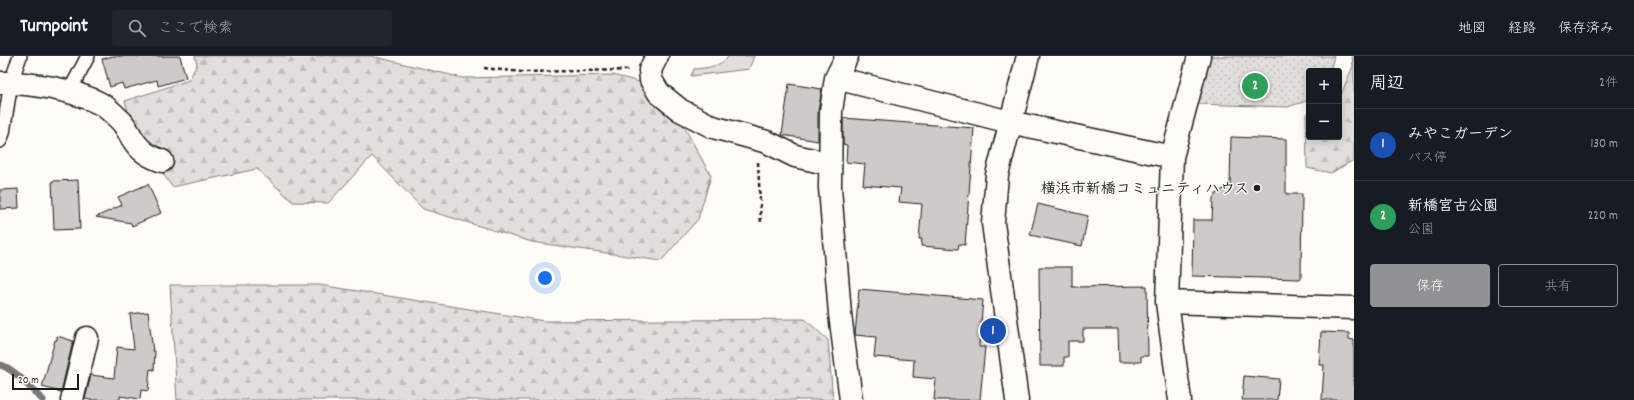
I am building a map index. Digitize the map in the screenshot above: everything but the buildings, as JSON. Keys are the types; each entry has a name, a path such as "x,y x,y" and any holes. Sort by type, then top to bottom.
{"street":[{"path":"847,56 836,78 831,111 830,188 840,314 852,400"},
{"path":"1017,400 993,223 997,175 1028,56"},
{"path":"1180,400 1166,302 1172,157 1199,56"},
{"path":"653,63 651,80 660,93 680,110 713,127 767,142 795,156 830,164"},
{"path":"836,78 1010,122 1172,157"},
{"path":"6,83 70,92 84,96 103,105 123,124 136,144 148,156 162,161"},
{"path":"1166,302 1354,308"},
{"path":"72,400 87,338"}],"lane":[{"path":"0,141 3,134 6,83 20,56"},
{"path":"70,92 88,56"}],"path":[{"path":"484,68 522,72 653,63"},
{"path":"757,139 761,224"}],"green space":[{"path":"195,56 371,56 463,78 613,75 663,88 711,176 698,219 661,261 532,242 423,209 372,156 328,203 293,202 257,169 172,187 133,128 125,101 189,80 197,64"},
{"path":"729,56 754,56 749,69 691,76 694,69 717,65 722,63"},
{"path":"1210,56 1334,56 1331,68 1306,68 1306,101 1288,107 1196,104"},
{"path":"1352,56 1354,56 1354,160 1331,173 1307,168 1306,140 1342,140 1342,92 1353,66"},
{"path":"170,285 320,285 544,321 805,319 828,340 833,400 177,400"}],"waterway":[{"path":"0,365 11,370 43,400"}],"place":[{"name":"新橋宮古公園","path":"1255,86"},
{"name":"横浜市新橋コミュニティハウス","path":"1257,188"},
{"name":"みやこガーデン","path":"993,331"}]}
